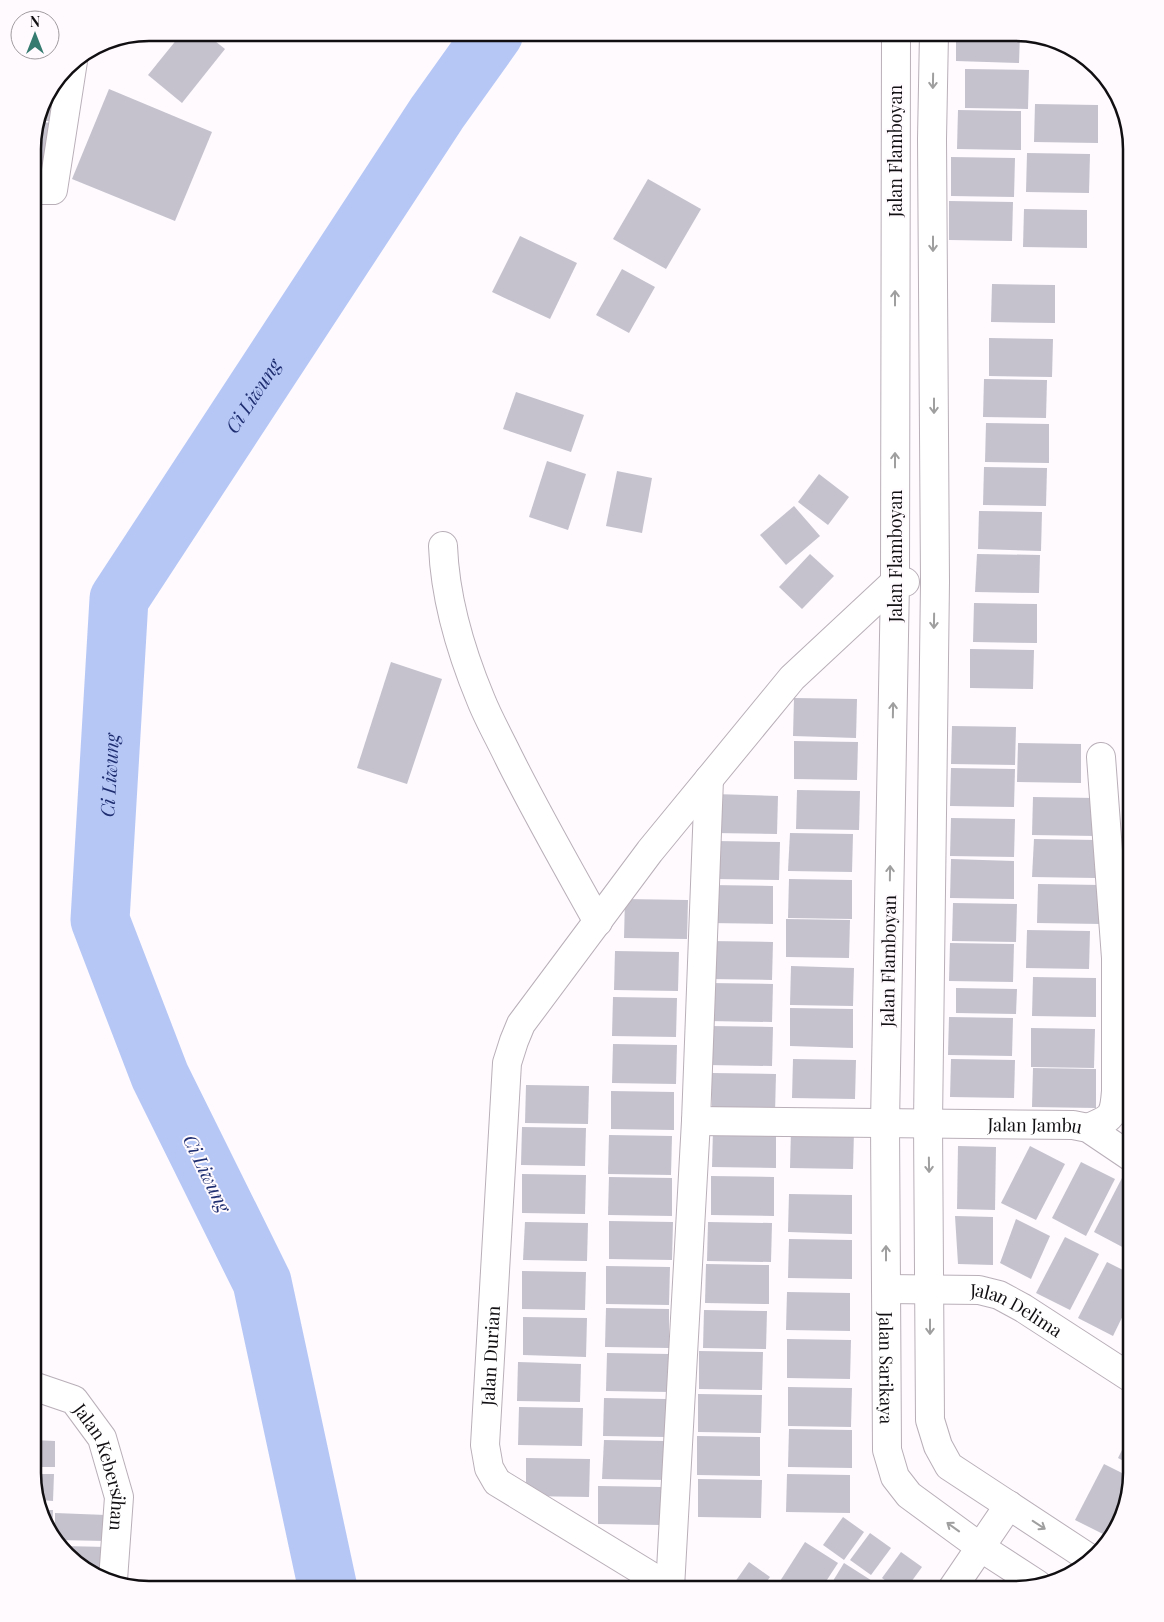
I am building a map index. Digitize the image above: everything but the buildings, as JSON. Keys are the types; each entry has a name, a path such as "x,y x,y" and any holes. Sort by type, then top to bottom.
{"street":[{"name":"Jalan Flamboyan","path":"886,1079 895,582 896,41"},
{"path":"934,41 932,139 935,582 928,1123 930,1420 938,1446 949,1466 1084,1555"},
{"path":"41,190 53,190 69,77"},
{"path":"895,140 932,139"},
{"path":"443,546 443,559 451,606 464,654 481,701 524,788 598,922"},
{"path":"895,582 935,582"},
{"name":"Jalan Durian","path":"658,1581 497,1482 489,1468 485,1445 507,1063 521,1024 650,851 792,678 895,582"},
{"path":"1101,757 1123,951"},
{"path":"671,1581 696,1121 709,779"},
{"path":"1088,1128 1106,1121 1114,1112 1123,976"},
{"name":"Jalan Sarikaya","path":"886,1079 887,1450 895,1478 909,1495 980,1547 1030,1580"},
{"name":"Jalan Jambu","path":"696,1121 1073,1126 1088,1128 1123,1150"},
{"name":"Jalan Delima","path":"886,1289 979,1290 999,1295 1023,1308 1123,1372"},
{"name":"Jalan Kebersihan","path":"41,1389 74,1400 102,1438 119,1497 113,1575"},
{"path":"958,1581 1009,1505"}],"waterway":[{"name":"Ci Liwung","path":"326,1581 262,1282 160,1076 100,920 119,599 437,113 488,41"}]}
